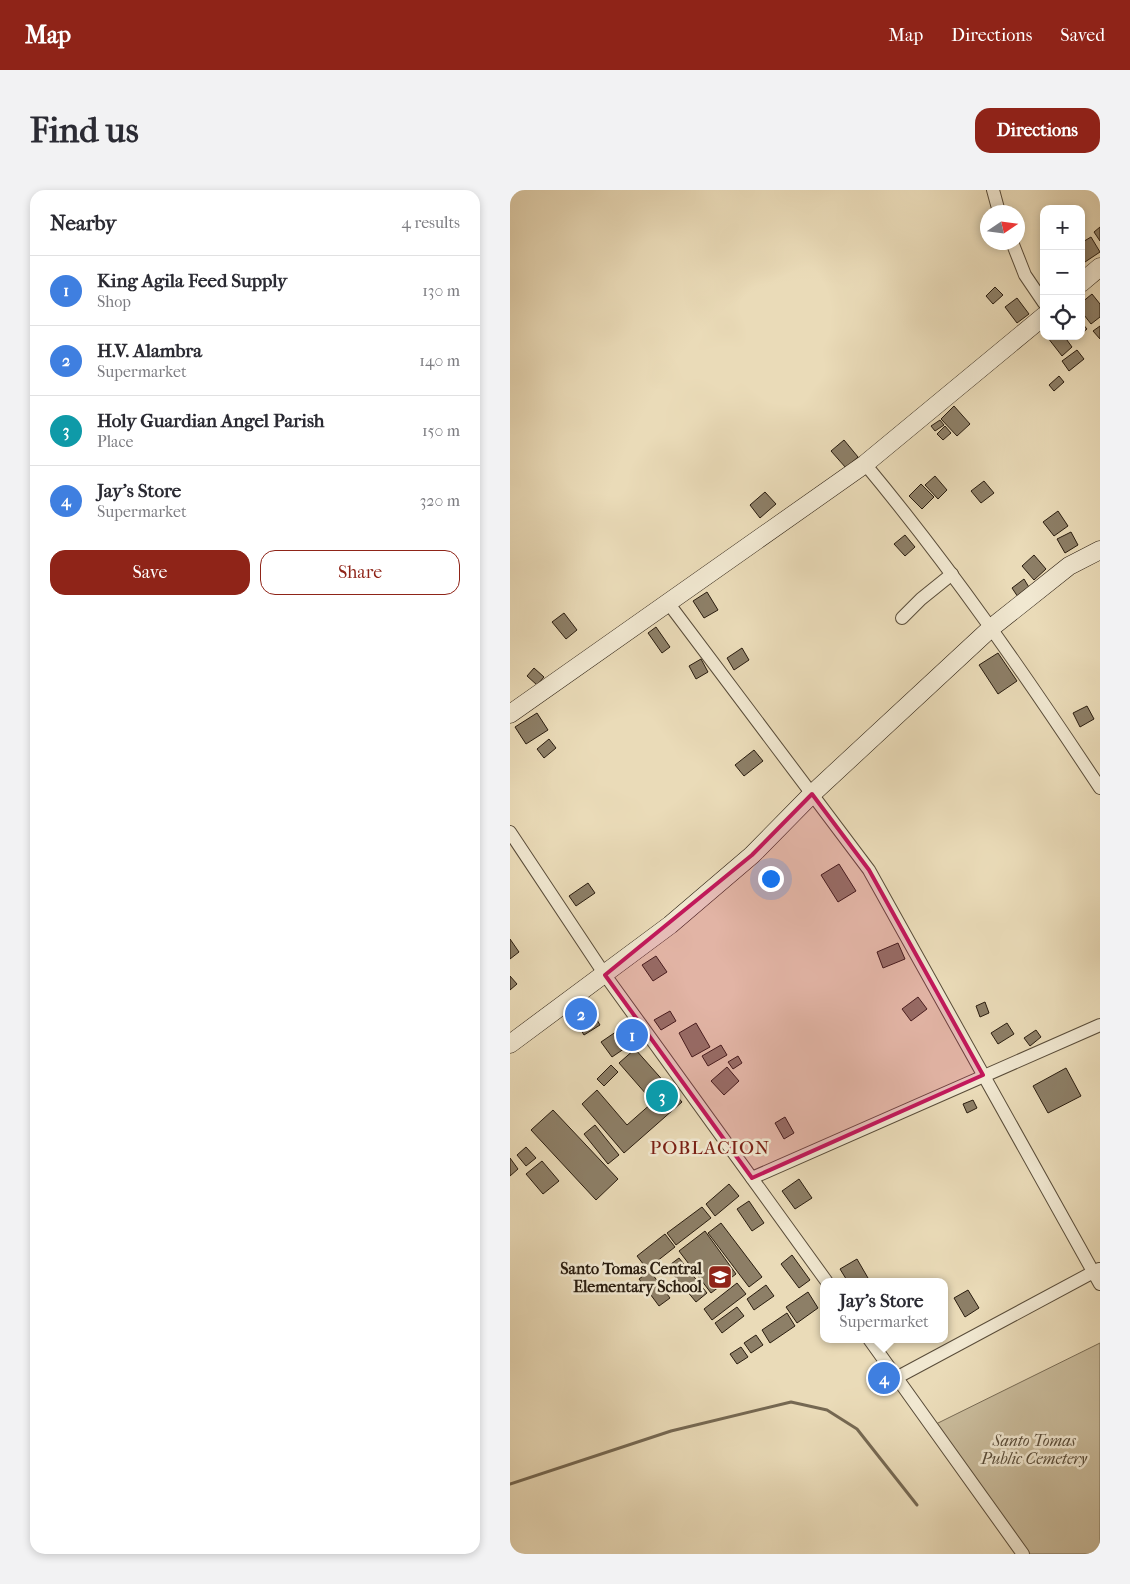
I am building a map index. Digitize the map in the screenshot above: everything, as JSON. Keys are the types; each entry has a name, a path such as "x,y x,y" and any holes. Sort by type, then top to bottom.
{"street":[{"path":"993,190 997,205"},
{"path":"1015,250 1025,275 1040,298"},
{"path":"1085,280 1100,267"},
{"path":"510,714 669,604 865,464 1040,319"},
{"path":"865,464 917,526 952,574 1100,788"},
{"path":"510,1044 670,925 752,855 812,794 991,628 1069,566 1100,550"},
{"path":"902,618 921,599 952,574"},
{"path":"669,604 869,870 983,1075 1098,1275 896,1378"},
{"path":"511,837 605,975 824,1278"},
{"path":"752,1178 1100,1024"},
{"path":"871,1343 1023,1554"}],"highlighted area":[{"path":"812,794 869,870 983,1075 752,1178 605,975 752,855"}],"green space":[{"name":"Santo Tomas Public Cemetery","path":"1100,1343 1100,1554 1026,1554 936,1424"}],"building":[{"path":"1100,227 1100,241 1094,232"},
{"path":"1091,237 1100,252 1085,262 1085,250 1085,241"},
{"path":"995,287 1003,295 993,304 986,296"},
{"path":"1092,294 1100,304 1100,317 1091,324 1085,316 1085,300"},
{"path":"1017,298 1029,314 1017,323 1005,307"},
{"path":"1100,326 1100,339 1093,331"},
{"path":"1050,340 1067,340 1072,347 1062,356"},
{"path":"1077,350 1084,359 1069,371 1062,361"},
{"path":"1059,376 1064,382 1054,391 1049,385"},
{"path":"954,406 970,424 957,436 941,419"},
{"path":"940,420 944,425 935,431 931,426"},
{"path":"945,426 951,433 943,440 937,434"},
{"path":"844,440 858,457 846,468 831,451"},
{"path":"935,476 947,490 938,499 925,485"},
{"path":"984,481 994,493 981,503 971,491"},
{"path":"921,484 934,497 922,509 909,496"},
{"path":"765,492 776,504 760,518 750,505"},
{"path":"1058,511 1068,526 1054,536 1043,522"},
{"path":"1071,532 1078,545 1065,553 1057,539"},
{"path":"905,535 915,547 905,556 894,544"},
{"path":"1034,555 1046,569 1034,580 1022,566"},
{"path":"1024,579 1030,589 1018,597 1012,588"},
{"path":"707,592 718,610 704,618 693,601"},
{"path":"564,613 577,630 566,639 552,622"},
{"path":"656,627 670,647 662,653 648,633"},
{"path":"742,648 749,660 734,670 727,658"},
{"path":"998,653 1017,681 998,694 979,665"},
{"path":"701,659 708,672 696,679 689,666"},
{"path":"534,668 544,677 537,685 527,676"},
{"path":"1087,706 1094,719 1080,727 1073,713"},
{"path":"537,713 548,730 526,744 515,727"},
{"path":"549,739 556,748 544,758 537,749"},
{"path":"754,750 763,761 744,776 735,765"},
{"path":"839,864 856,891 838,902 821,875"},
{"path":"588,883 595,893 576,906 569,896"},
{"path":"510,939 519,952 510,959"},
{"path":"898,943 905,959 883,968 877,952"},
{"path":"656,956 667,972 653,981 642,965"},
{"path":"510,976 517,984 510,990"},
{"path":"918,997 927,1009 911,1021 902,1009"},
{"path":"985,1002 989,1013 980,1017 976,1006"},
{"path":"588,1005 600,1025 584,1035 572,1015"},
{"path":"670,1011 676,1021 661,1030 654,1020"},
{"path":"629,1023 640,1038 612,1057 601,1042"},
{"path":"696,1023 710,1047 692,1057 679,1033"},
{"path":"1007,1023 1014,1034 998,1044 991,1033"},
{"path":"1036,1030 1041,1037 1030,1046 1024,1038"},
{"path":"721,1045 727,1055 708,1066 702,1056"},
{"path":"635,1049 682,1102 624,1153 582,1104 597,1090 627,1125 653,1102 619,1063"},
{"path":"738,1056 742,1063 733,1069 728,1062"},
{"path":"611,1065 618,1072 604,1086 597,1079"},
{"path":"727,1067 739,1081 724,1095 711,1081"},
{"path":"1066,1068 1081,1096 1048,1113 1033,1086"},
{"path":"973,1100 977,1108 967,1113 963,1104"},
{"path":"553,1110 618,1179 596,1200 531,1130"},
{"path":"785,1117 794,1133 784,1139 775,1123"},
{"path":"595,1125 619,1155 608,1164 584,1134"},
{"path":"526,1147 536,1158 526,1166 517,1155"},
{"path":"510,1158 518,1169 510,1176"},
{"path":"542,1161 559,1181 543,1194 526,1174"},
{"path":"799,1179 812,1198 795,1209 782,1191"},
{"path":"729,1184 739,1196 715,1216 706,1204"},
{"path":"749,1201 764,1223 752,1231 737,1209"},
{"path":"702,1207 711,1218 676,1245 667,1233"},
{"path":"721,1223 762,1277 749,1287 708,1233"},
{"path":"705,1231 736,1274 711,1293 679,1251"},
{"path":"665,1234 675,1247 647,1269 637,1256"},
{"path":"792,1255 810,1280 799,1288 781,1264"},
{"path":"679,1258 707,1293 696,1302 667,1267"},
{"path":"857,1259 868,1278 846,1278 840,1269"},
{"path":"650,1271 670,1298 659,1306 639,1279"},
{"path":"737,1283 746,1294 712,1320 704,1309"},
{"path":"766,1285 774,1296 754,1310 747,1299"},
{"path":"968,1290 979,1308 965,1317 954,1298"},
{"path":"808,1292 818,1308 797,1323 786,1307"},
{"path":"737,1307 744,1316 722,1333 715,1323"},
{"path":"787,1313 795,1326 770,1343 762,1330"},
{"path":"756,1335 763,1345 751,1353 744,1343"},
{"path":"741,1347 748,1357 737,1364 730,1354"},
{"path":"884,1372 890,1381 884,1385 878,1377"}],"waterway":[{"path":"510,1484 671,1431 791,1402 827,1410 857,1429 917,1505"}],"place":[{"name":"H.V. Alambra","path":"581,1014"},
{"name":"King Agila Feed Supply","path":"632,1035"},
{"name":"Holy Guardian Angel Parish","path":"662,1096"},
{"name":"Santo Tomas Central Elementary School","path":"720,1277"},
{"name":"Jay's Store","path":"884,1378"}],"district":[{"name":"POBLACION","path":"710,1147"}]}
